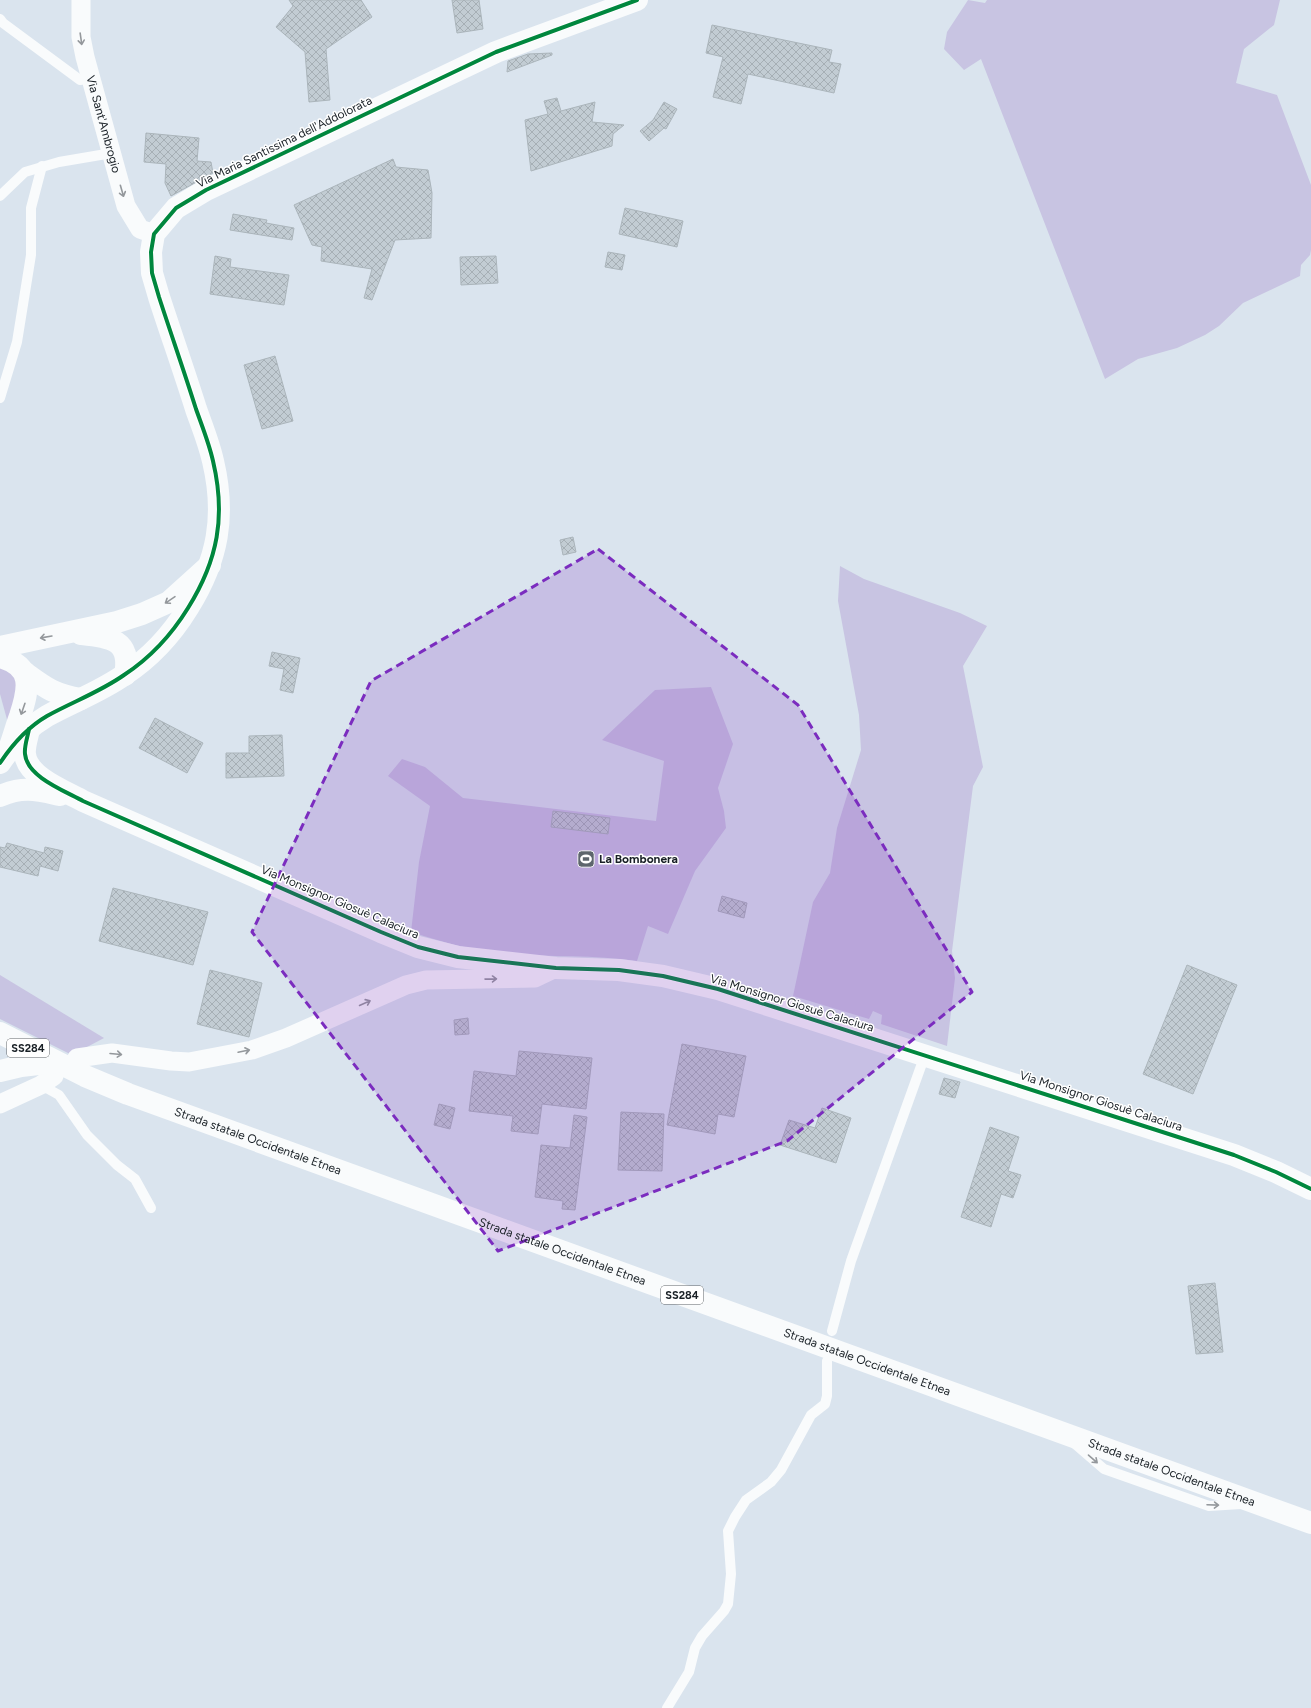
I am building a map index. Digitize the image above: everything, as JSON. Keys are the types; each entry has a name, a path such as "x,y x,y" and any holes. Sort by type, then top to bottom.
{"street":[{"name":"Via Sant'Ambrogio","path":"81,0 81,37 90,78 126,206 140,229 154,234"},
{"name":"Via Maria Santissima dell'Addolorata","path":"154,234 176,208 214,186 490,55 637,0"},
{"path":"3,760 29,729 46,717 125,675 157,647 178,625 197,594 210,566 218,535 218,488 213,460 158,297 152,273 151,252 154,234"},
{"path":"0,647 123,620 142,614 169,602 210,566"},
{"path":"69,632 106,637 119,644 125,655 127,664 125,675"},
{"path":"0,657 13,662 45,688 61,696 81,699"},
{"path":"3,760 27,697 28,684 24,672"},
{"path":"29,729 25,753 29,766 36,774 38,784"},
{"path":"3,760 14,769 38,784"},
{"path":"0,772 14,784 38,784"},
{"path":"0,796 38,784"},
{"name":"Via Monsignor Giosuè Calaciura","path":"38,784 83,801 418,947 458,957 556,968 619,970 663,976 768,1004 1234,1155 1276,1172 1311,1190"},
{"path":"77,1058 112,1053 171,1062 201,1060 269,1045 406,985 426,980 535,978 556,968"},
{"name":"Strada statale Occidentale Etnea","path":"0,1033 51,1074 85,1076 128,1094 1311,1523"},
{"path":"0,1071 21,1066 51,1074"},
{"path":"0,1104 51,1074"}],"lane":[{"path":"0,19 80,80 90,78"},
{"path":"0,196 25,172 42,166 112,153"},
{"path":"0,398 17,342 31,255 31,208 42,166"},
{"path":"832,1331 851,1261 925,1055"},
{"path":"51,1074 60,1095 87,1136 135,1179 150,1208"},
{"path":"667,1708 689,1672 695,1648 702,1636 724,1611 728,1604 731,1574 728,1531 746,1500 771,1482 781,1470 811,1415 825,1404 827,1396 827,1361"}],"highlighted area":[{"path":"598,549 798,705 972,992 787,1141 498,1251 252,932 371,681"}],"shaded area":[{"path":"968,0 985,3 987,0 1280,0 1274,25 1244,49 1236,83 1277,95 1311,185 1311,250 1310,255 1301,265 1300,276 1243,303 1219,326 1205,335 1177,348 1138,359 1105,379 981,59 964,70 944,49 947,32"},
{"path":"840,566 864,579 960,613 987,626 963,666 983,767 973,786 952,951 955,978 947,1046 881,1024 882,1015 873,1011 869,1019 793,996 813,902 830,873 837,828 861,750 859,715 838,601"},
{"path":"0,665 13,670 20,683 8,723 0,694"},
{"path":"711,687 733,744 718,788 724,811 726,828 695,871 668,934 648,926 637,961 497,953 432,939 411,932 419,862 430,806 388,776 402,759 425,767 463,798 656,821 664,761 602,740 655,690"},
{"path":"0,975 104,1038 72,1055 0,1019"}],"building":[{"path":"289,0 361,0 372,17 326,49 330,100 309,102 305,52 276,27 293,6"},
{"path":"452,0 479,0 483,29 457,33"},
{"path":"712,25 832,50 829,62 841,64 834,93 748,74 741,104 713,97 723,57 706,53"},
{"path":"552,53 552,55 507,72 508,61 528,54"},
{"path":"557,98 561,111 595,102 592,122 624,125 613,134 612,146 531,171 525,120 548,114 544,101"},
{"path":"664,102 677,109 666,129 664,128 649,141 640,131 653,120"},
{"path":"146,133 199,138 197,161 211,162 213,173 171,196 165,183 166,164 144,162"},
{"path":"393,159 396,167 428,170 432,193 431,238 395,240 372,300 364,298 372,269 321,261 322,247 312,245 294,205"},
{"path":"625,208 683,221 677,247 619,234"},
{"path":"233,214 267,220 266,223 294,228 292,240 230,230"},
{"path":"608,252 625,255 622,270 605,267"},
{"path":"215,256 231,259 230,267 289,275 284,305 210,294"},
{"path":"496,256 498,283 461,285 460,257"},
{"path":"275,356 293,421 262,429 244,365"},
{"path":"573,537 576,552 563,555 560,540"},
{"path":"272,652 300,658 293,693 280,690 284,669 269,666"},
{"path":"155,718 203,743 187,773 139,748"},
{"path":"282,735 284,776 226,778 226,753 249,753 249,736"},
{"path":"553,811 610,818 608,834 551,827"},
{"path":"7,843 44,853 45,847 63,851 58,871 40,866 38,876 0,867 0,847 5,848"},
{"path":"113,888 208,912 193,965 99,941"},
{"path":"722,896 747,903 744,918 718,911"},
{"path":"1187,965 1237,985 1193,1094 1143,1074"},
{"path":"210,970 262,983 249,1037 197,1024"},
{"path":"468,1018 469,1034 455,1035 454,1020"},
{"path":"682,1044 746,1056 734,1117 718,1114 715,1134 667,1125"},
{"path":"519,1051 592,1058 586,1109 542,1104 538,1134 511,1131 513,1116 469,1111 474,1071 516,1076"},
{"path":"944,1078 960,1082 955,1098 939,1094"},
{"path":"439,1104 455,1108 450,1129 434,1125"},
{"path":"822,1108 851,1118 836,1163 780,1145 789,1120 815,1128"},
{"path":"621,1112 664,1114 662,1171 618,1170"},
{"path":"574,1115 587,1117 575,1210 562,1209 563,1201 535,1197 541,1145 570,1148"},
{"path":"990,1127 1019,1137 1008,1171 1021,1175 1013,1198 1001,1194 991,1227 961,1217"},
{"path":"1215,1283 1223,1352 1196,1354 1188,1286"}],"cycle path":[{"path":"0,763 33,725 47,716 115,681 143,661 160,645 188,608 198,590 213,555 219,519 217,481 210,448 152,273 151,252 154,234 176,208 206,190 496,52 637,0"},
{"path":"29,729 25,751 27,762 32,770 57,788 83,801 418,947 458,957 556,968 619,970 663,976 718,989 1234,1155 1276,1172 1311,1189"}],"place":[{"name":"La Bombonera","path":"586,859"}]}
